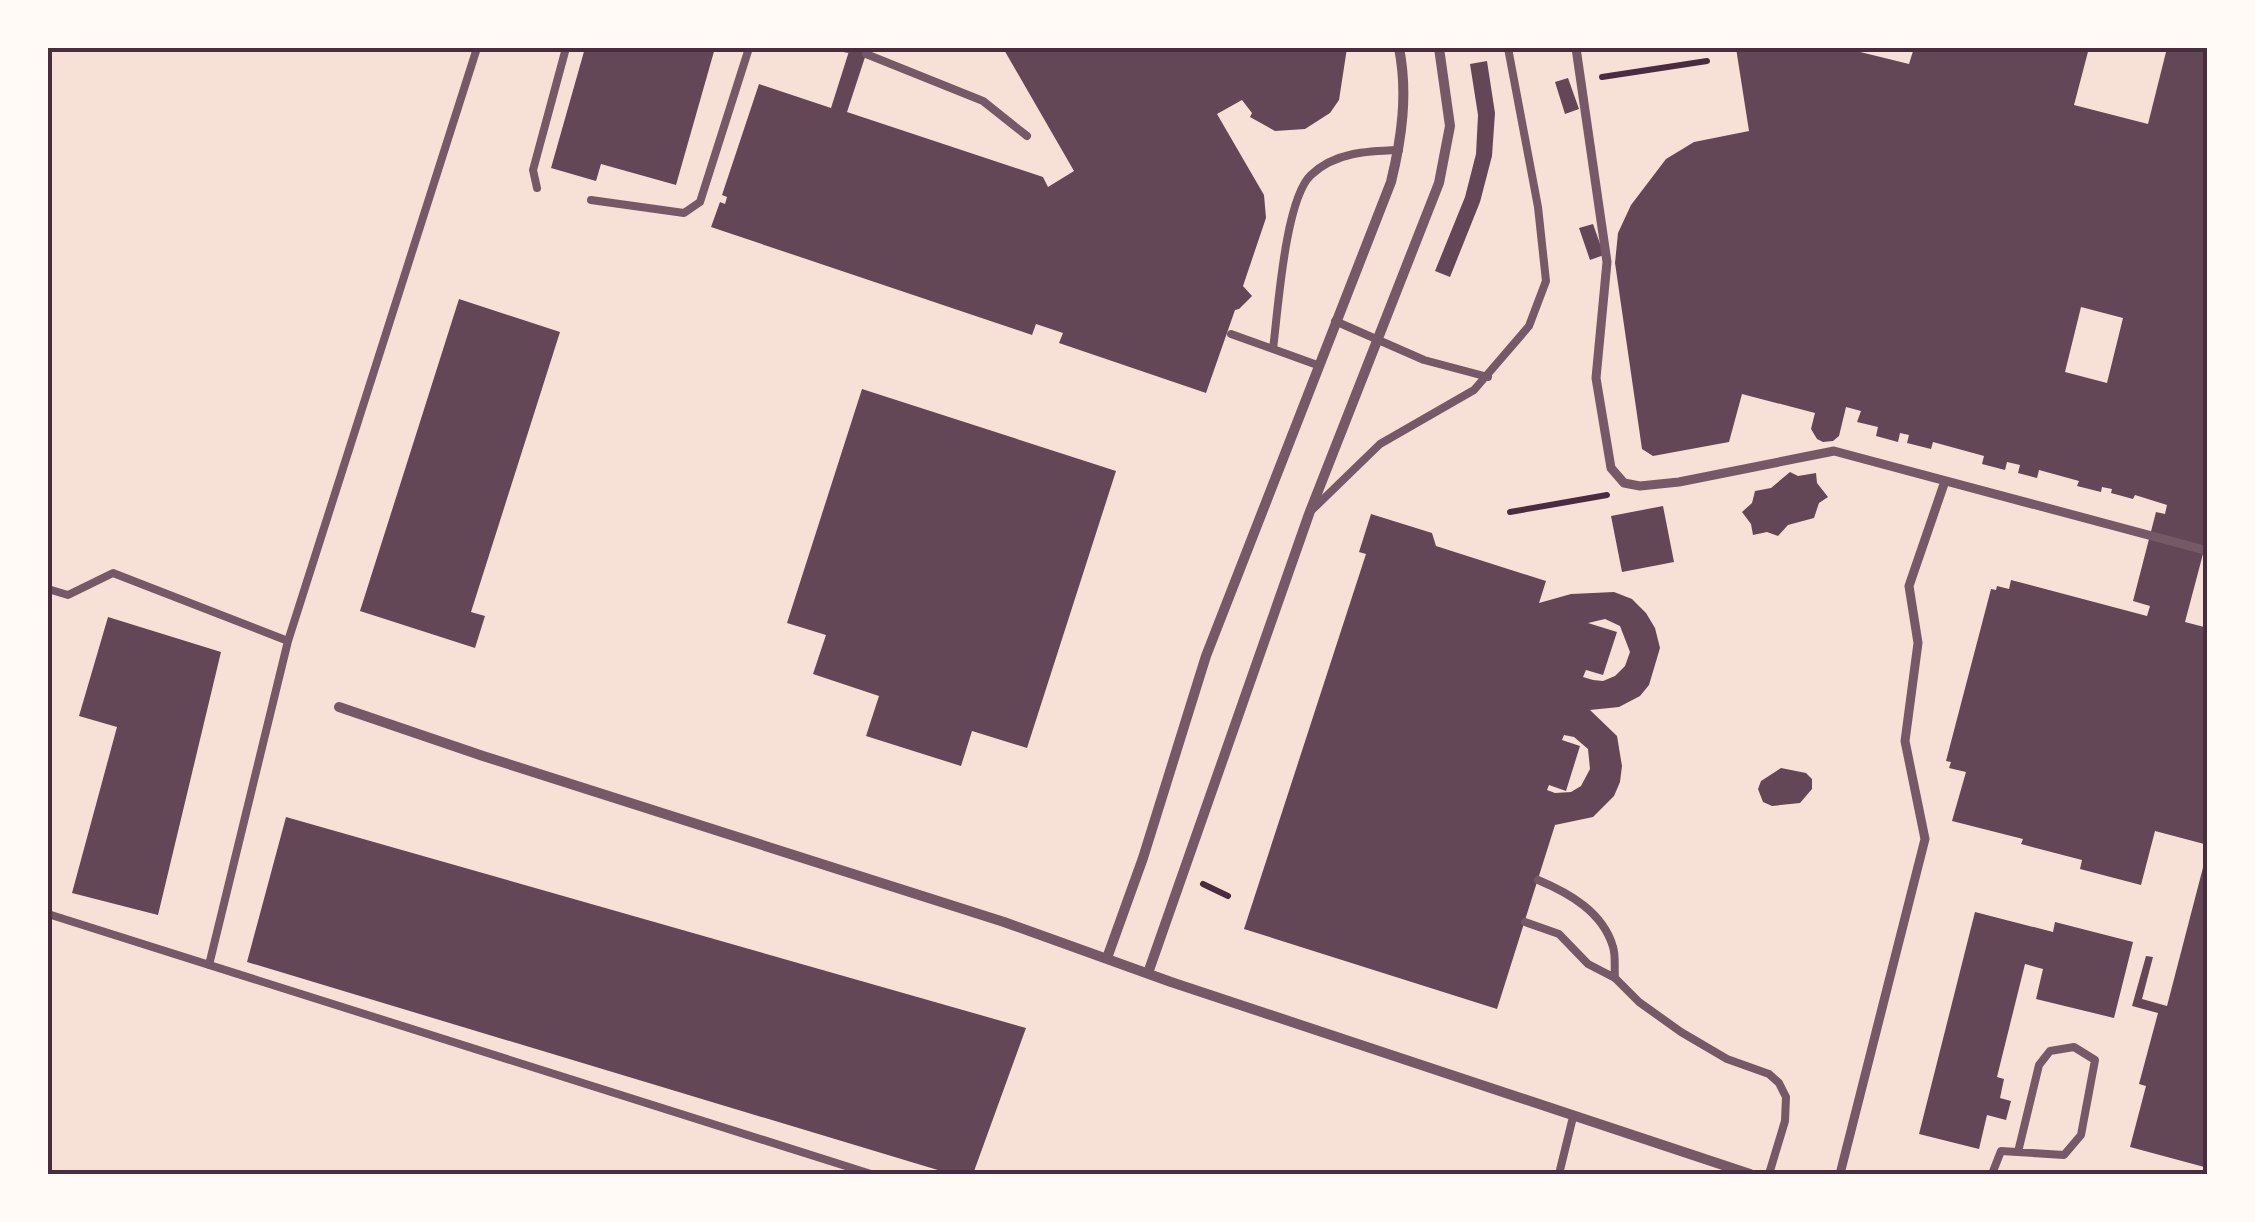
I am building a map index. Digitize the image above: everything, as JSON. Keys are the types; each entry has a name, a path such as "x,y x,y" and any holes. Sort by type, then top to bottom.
{"street":[{"path":"1106,958 1143,858 1206,656 1390,182 1399,150 1406,80 1400,48"},
{"path":"1148,973 1309,514 1439,182 1447,154 1448,97 1439,48"},
{"path":"1576,48 1607,262 1596,378 1610,468 1624,483 1640,486 1679,482 1834,450 2208,552"},
{"path":"1840,1174 1926,839 1905,740 1918,642 1909,586 1945,481"},
{"path":"339,706 1750,1174"}],"lane":[{"path":"209,965 288,641 477,48"},
{"path":"537,188 533,170 566,48"},
{"path":"591,200 684,213 700,202 749,48"},
{"path":"1309,514 1380,444 1474,390 1529,326 1546,282 1538,207 1508,48"},
{"path":"866,54 983,101 1027,136"},
{"path":"1273,349 1292,214 1300,188 1312,173 1354,152 1399,150"},
{"path":"1336,321 1424,360 1488,376"},
{"path":"1232,334 1320,366"},
{"path":"48,589 68,595 113,573 288,641"},
{"path":"1538,880 1564,890 1602,925 1614,947 1615,978"},
{"path":"48,914 871,1174"},
{"path":"1524,922 1559,934 1588,964 1615,978 1639,1002 1681,1032 1779,1083 1786,1098 1785,1121 1769,1174"},
{"path":"1992,1174 2001,1151 2018,1152 2064,1154 2080,1135 2095,1060 2074,1047 2050,1051 2039,1065 2018,1152"},
{"path":"1560,1174 1573,1117"}],"path":[{"path":"1581,80 1707,61"},
{"path":"1510,512 1611,494 1624,483"}],"building":[{"path":"585,48 715,48 676,185 601,164 596,181 551,168"},
{"path":"850,48 868,48 847,112 1043,177 1048,187 1074,171 1003,48 1347,48 1339,100 1330,113 1305,129 1275,131 1250,117 1252,113 1242,100 1217,114 1264,195 1266,218 1243,286 1252,296 1235,310 1206,393 1059,343 1063,333 1036,324 1032,335 711,227 720,202 725,204 727,197 722,195 759,84 831,108"},
{"path":"1736,48 1844,48 1909,64 1914,48 2089,48 2074,105 2148,124 2167,48 2208,48 2208,535 2185,622 2208,628 2208,845 2155,831 2141,885 2080,869 2082,860 2021,844 2023,839 1952,821 1966,772 1949,768 1951,762 1946,761 1991,589 2009,589 2011,580 2147,616 2150,606 2133,601 2156,512 2165,514 2167,505 2135,495 2133,499 2111,493 2112,489 2102,487 2101,492 2077,486 2079,481 2039,470 2037,478 2018,473 2020,465 2007,462 2005,470 1982,464 1984,456 1933,442 1931,449 1907,443 1909,435 1900,433 1898,442 1876,436 1878,427 1857,422 1861,411 1846,407 1839,436 1823,442 1811,429 1815,413 1742,394 1729,442 1653,456 1642,449 1615,263 1618,233 1631,205 1666,159 1694,142 1749,131","holes":["2081,307 2123,318 2107,383 2065,372"]},
{"path":"1487,61 1495,113 1492,156 1480,202 1450,277 1435,271 1465,197 1476,154 1478,115 1470,64"},
{"path":"1568,78 1579,109 1565,114 1555,82"},
{"path":"1593,224 1604,255 1590,260 1579,228"},
{"path":"459,299 560,332 471,612 485,616 475,648 360,611"},
{"path":"862,389 1116,471 1027,748 972,731 961,766 866,736 879,696 813,674 826,635 787,623"},
{"path":"1790,472 1798,476 1816,473 1817,483 1828,497 1819,503 1814,518 1788,525 1778,536 1767,532 1753,535 1742,512 1752,503 1755,491 1771,488"},
{"path":"1663,506 1674,562 1622,572 1611,516"},
{"path":"1371,514 1432,533 1436,546 1546,581 1539,603 1571,594 1614,592 1632,599 1655,628 1660,648 1649,685 1640,696 1619,707 1590,710 1617,736 1622,766 1620,782 1614,796 1593,817 1555,825 1497,1009 1244,929 1366,554 1359,552","holes":["1605,619 1620,626 1630,652 1625,666 1615,676 1593,680 1583,677 1586,670 1603,675 1617,632 1588,623","1564,735 1574,737 1588,749 1590,769 1581,786 1571,792 1555,793 1547,790 1549,785 1566,791 1580,746 1562,740"]},
{"path":"108,617 221,652 158,915 72,893 117,727 79,716"},
{"path":"1781,768 1806,773 1812,779 1812,789 1800,803 1772,806 1763,802 1758,789 1761,781"},
{"path":"286,817 1026,1028 973,1174 951,1174 247,962"},
{"path":"2206,856 2208,1168 2130,1147 2146,1086 2139,1084 2158,1013 2132,1006 2146,956 2153,957 2142,999 2167,1006"},
{"path":"1975,912 2053,932 2055,922 2133,942 2114,1018 2036,999 2043,969 2025,964 1997,1077 2004,1079 2000,1098 2011,1101 2006,1120 1987,1115 1979,1149 1919,1134"}]}
